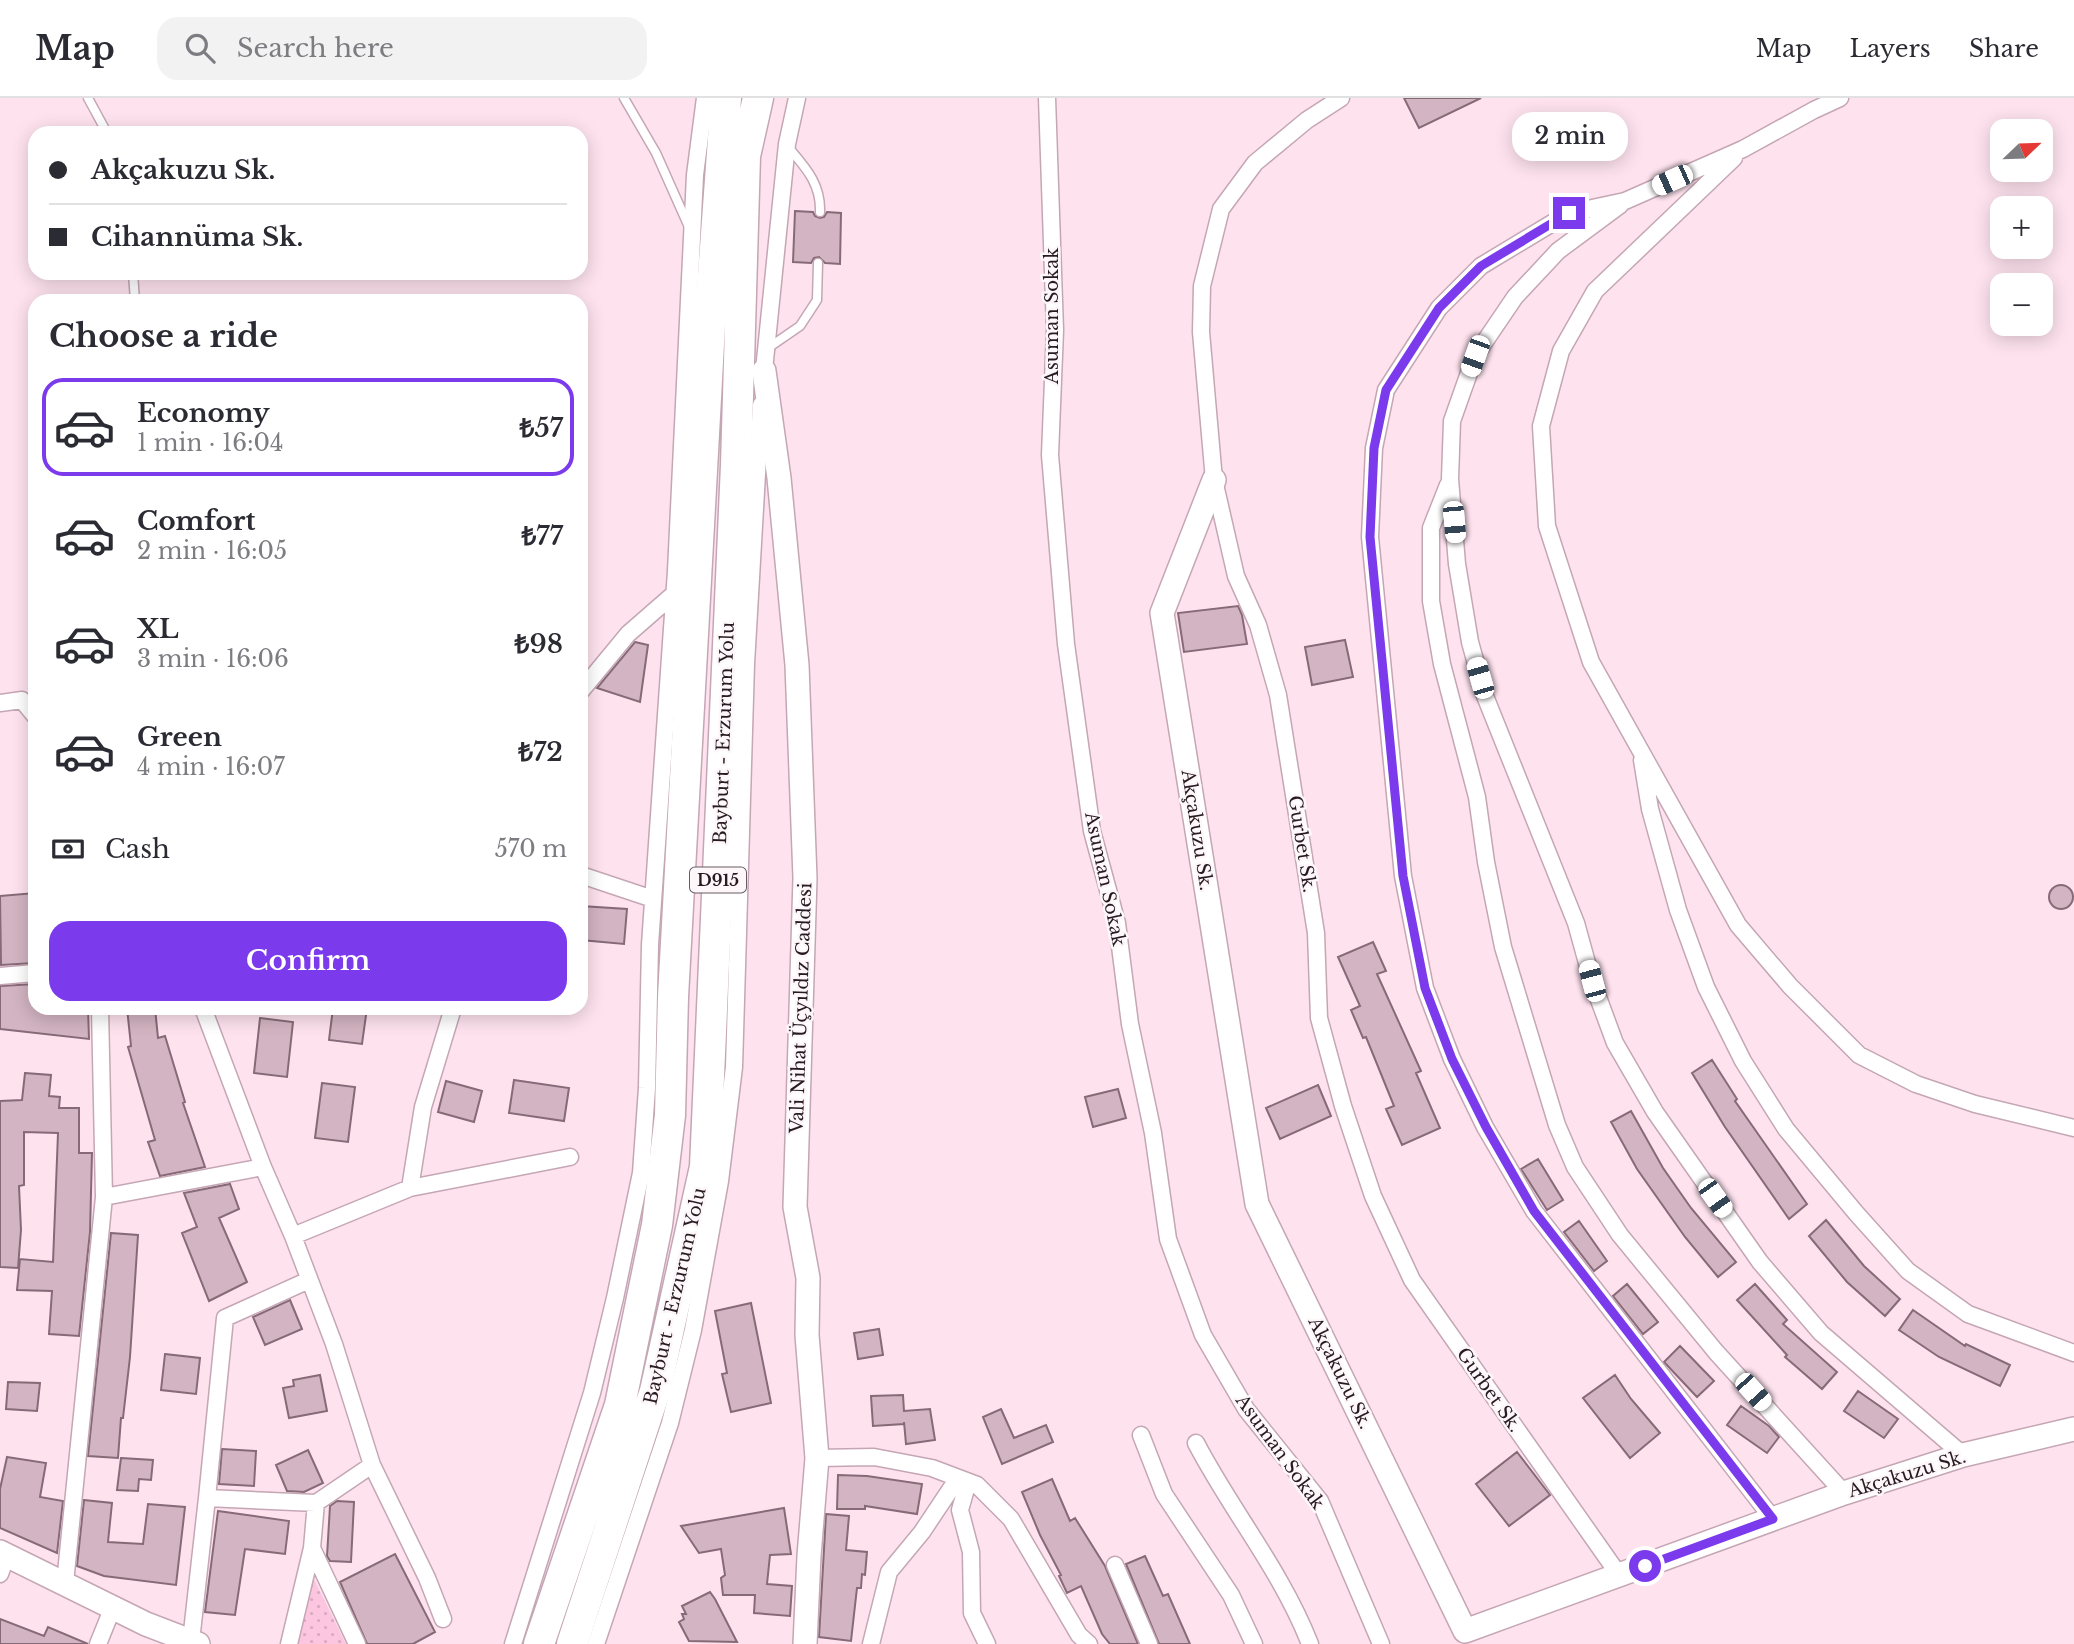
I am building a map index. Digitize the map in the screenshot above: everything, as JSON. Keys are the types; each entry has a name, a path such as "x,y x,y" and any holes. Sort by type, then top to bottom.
{"highway":[{"name":"Bayburt - Erzurum Yolu","path":"539,1644 620,1405 657,1225 669,1129 674,983 710,316 726,98"},
{"name":"Bayburt - Erzurum Yolu","path":"572,1644 655,1391 705,1167 736,465 745,156 758,98"}],"main road":[{"name":"Vali Nihat Üçyıldız Caddesi","path":"765,361 797,665 805,878 795,1207 808,1278 807,1335 817,1458 805,1644"},
{"name":"Akçakuzu Sk.","path":"1214,480 1162,613 1257,1204 1465,1631 1844,1493 1963,1455 2074,1429"},
{"path":"2,1560 65,1583 195,1643"}],"street":[{"path":"513,1644 592,1393 640,1173 653,900 675,593 695,175 705,98"},
{"path":"596,1644 670,1423 693,1330 720,1181 734,1067 746,663 765,361 787,146 797,98"},
{"name":"Asuman Sokak","path":"1047,98 1055,330 1050,455 1066,644 1092,831 1117,923 1130,1024 1153,1133 1168,1239 1203,1335 1246,1409 1320,1501 1381,1644"},
{"name":"Gurbet Sk.","path":"1341,98 1307,120 1255,163 1221,209 1202,286 1201,332 1214,480 1236,576 1258,625 1278,695 1316,933 1319,1018 1343,1107 1374,1196 1412,1280 1619,1575"},
{"path":"1773,1519 1534,1211 1492,1139 1452,1059 1425,988 1403,876 1370,537 1374,448 1386,390 1439,308 1481,266 1569,213 1625,201 1743,149 1840,98"},
{"path":"1743,149 1595,292 1561,351 1541,426 1547,526 1591,662 1738,925 1790,986 1859,1055 1916,1084 1975,1104 2074,1128"},
{"path":"1625,201 1558,251 1515,297 1475,356 1452,421 1450,479 1457,564 1470,642 1485,696 1576,923 1592,981 1615,1043 1655,1112 1759,1262 1821,1333 1963,1455"},
{"path":"1450,479 1431,528 1431,601 1442,664 1477,797 1486,862 1503,947 1556,1125 1575,1167 1620,1236 1716,1352 1844,1493"},
{"path":"588,683 628,634 675,593"},
{"path":"0,703 22,700 28,707"},
{"path":"1640,747 1650,809 1671,885 1706,986 1743,1061 1786,1129 1908,1270 1968,1314 2074,1353"},
{"path":"588,877 653,900"},
{"path":"0,976 28,974"},
{"path":"65,1583 104,1196 100,1015"},
{"path":"206,1015 334,1344 372,1465 427,1578 443,1619"},
{"path":"410,1188 423,1107 451,1015"},
{"path":"293,1236 410,1188 570,1157"},
{"path":"104,1196 263,1167"},
{"path":"195,1643 225,1318 309,1280"},
{"path":"1141,1435 1164,1494 1231,1595 1254,1644"},
{"path":"1196,1443 1216,1482 1246,1523 1296,1610 1310,1644"},
{"path":"817,1458 874,1457 932,1468 977,1485 1011,1519 1079,1635 1089,1644"},
{"path":"207,1498 316,1503 372,1465"},
{"path":"871,1644 889,1572 963,1480"},
{"path":"963,1480 960,1510 971,1552 972,1614 987,1644"},
{"path":"289,1644 312,1548 316,1503"},
{"path":"312,1548 357,1644"},
{"path":"1115,1565 1149,1644"},
{"path":"98,1644 113,1607"}],"lane":[{"path":"88,98 103,126"},
{"path":"624,98 656,153 692,235"},
{"path":"787,146 813,177 821,200 820,212"},
{"path":"765,361 800,326 817,300 818,263"}],"shaded area":[{"path":"314,1579 346,1644 294,1644"}],"building":[{"path":"1404,98 1481,98 1419,128"},
{"path":"795,211 813,212 820,218 827,212 841,213 840,264 825,263 819,257 814,258 811,263 793,262"},
{"path":"1238,606 1247,644 1184,652 1178,613"},
{"path":"1345,640 1353,677 1312,685 1305,647"},
{"path":"635,642 648,645 640,702 597,688"},
{"path":"2061,885 2069,889 2073,897 2069,905 2061,909 2053,905 2049,897 2053,889"},
{"path":"28,894 28,963 1,965 0,896"},
{"path":"588,906 627,909 624,944 588,941"},
{"path":"1373,942 1386,971 1377,974 1421,1071 1416,1073 1440,1128 1402,1145 1386,1109 1394,1106 1366,1037 1363,1038 1351,1010 1360,1006 1338,957"},
{"path":"28,984 28,1015 88,1015 89,1039 0,1029 0,986"},
{"path":"128,1015 156,1015 158,1038 165,1036 185,1102 183,1103 205,1167 160,1176 148,1142 155,1140 128,1047 131,1046"},
{"path":"332,1015 366,1015 362,1044 329,1040"},
{"path":"260,1018 293,1022 287,1077 254,1073"},
{"path":"1712,1060 1737,1099 1735,1101 1807,1204 1789,1219 1725,1127 1692,1073"},
{"path":"25,1073 51,1075 49,1096 60,1097 59,1108 79,1108 79,1153 92,1153 90,1232 79,1336 49,1334 52,1291 17,1290 20,1259 53,1262 58,1133 24,1132 24,1185 19,1186 21,1230 18,1268 0,1267 0,1101 22,1100"},
{"path":"514,1080 569,1088 564,1121 509,1113"},
{"path":"446,1081 482,1091 474,1122 438,1112"},
{"path":"322,1083 355,1087 348,1142 315,1138"},
{"path":"1318,1085 1331,1116 1280,1139 1266,1108"},
{"path":"1118,1089 1126,1118 1093,1127 1085,1097"},
{"path":"1631,1111 1663,1168 1691,1208 1736,1262 1718,1277 1685,1237 1637,1169 1611,1122"},
{"path":"1538,1159 1563,1200 1547,1210 1521,1169"},
{"path":"230,1184 239,1209 219,1218 247,1282 209,1301 182,1233 197,1227 184,1193"},
{"path":"1826,1220 1864,1266 1900,1299 1885,1316 1847,1282 1809,1236"},
{"path":"1579,1221 1607,1261 1594,1271 1564,1232"},
{"path":"111,1233 138,1235 130,1357 118,1458 88,1456"},
{"path":"1627,1284 1658,1322 1643,1334 1613,1296"},
{"path":"1755,1284 1787,1320 1783,1324 1837,1372 1822,1389 1785,1357 1787,1355 1737,1300"},
{"path":"290,1300 302,1329 265,1345 253,1317"},
{"path":"751,1303 771,1403 731,1412 722,1374 727,1373 715,1311"},
{"path":"1913,1310 1965,1346 1966,1344 2010,1365 2000,1386 1939,1357 1899,1330"},
{"path":"879,1329 883,1355 858,1359 854,1333"},
{"path":"1680,1346 1714,1381 1697,1397 1664,1362"},
{"path":"165,1354 200,1358 196,1394 161,1390"},
{"path":"320,1375 327,1411 289,1418 283,1388 294,1386 293,1380"},
{"path":"1615,1375 1660,1433 1630,1458 1583,1398"},
{"path":"8,1382 40,1383 37,1411 6,1409"},
{"path":"1858,1391 1898,1419 1884,1438 1844,1411"},
{"path":"903,1395 904,1411 930,1409 935,1440 906,1444 904,1422 873,1426 871,1396"},
{"path":"1741,1406 1769,1426 1779,1437 1767,1453 1727,1425"},
{"path":"1001,1409 1014,1438 1046,1425 1053,1442 1002,1464 983,1417"},
{"path":"222,1449 256,1451 254,1486 219,1484"},
{"path":"308,1450 323,1483 304,1492 287,1491 276,1465"},
{"path":"1517,1452 1550,1495 1509,1526 1476,1484"},
{"path":"7,1457 46,1463 40,1497 63,1501 57,1553 0,1528 0,1489"},
{"path":"121,1458 153,1460 151,1480 139,1479 138,1491 117,1490"},
{"path":"838,1475 922,1484 917,1514 865,1506 865,1509 837,1509"},
{"path":"1052,1479 1070,1521 1075,1518 1105,1566 1138,1644 1110,1644 1102,1634 1081,1586 1067,1593 1022,1492"},
{"path":"84,1500 112,1503 108,1542 143,1544 148,1504 185,1507 176,1585 104,1576 77,1566"},
{"path":"337,1501 354,1502 351,1562 330,1561 327,1556 330,1506"},
{"path":"784,1508 791,1554 770,1555 767,1584 792,1586 790,1616 754,1613 755,1595 723,1595 721,1578 725,1575 721,1549 699,1553 681,1526"},
{"path":"218,1511 289,1521 285,1554 245,1549 235,1615 205,1612"},
{"path":"826,1514 849,1516 846,1550 867,1552 865,1575 862,1574 861,1588 857,1588 851,1641 819,1637"},
{"path":"395,1554 435,1632 413,1644 367,1644 340,1582"},
{"path":"1145,1556 1163,1596 1168,1594 1190,1644 1159,1644 1126,1564"},
{"path":"710,1592 737,1642 689,1641 679,1622 684,1619 682,1614 686,1614 682,1606"},
{"path":"0,1619 44,1636 48,1627 88,1644 0,1644"}],"route":[{"path":"1569,213 1481,266 1439,308 1386,390 1374,448 1370,537 1403,876 1425,988 1452,1059 1486,1127 1534,1211 1773,1519 1645,1566"}]}
